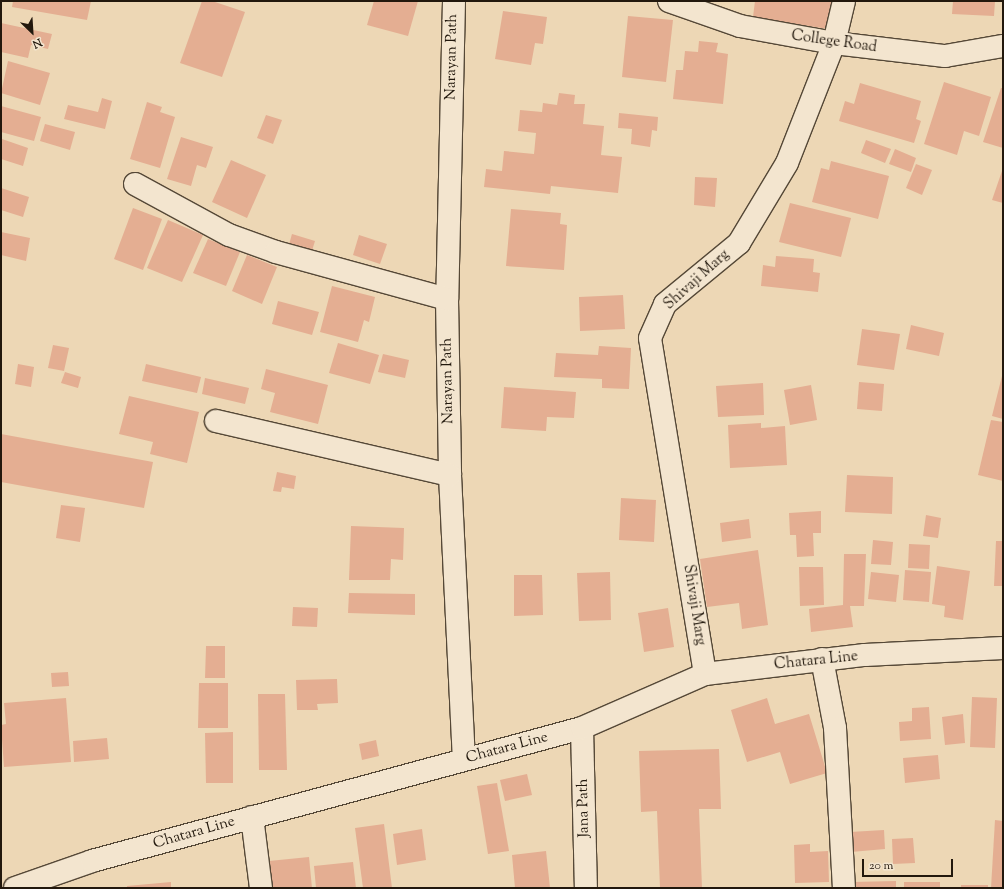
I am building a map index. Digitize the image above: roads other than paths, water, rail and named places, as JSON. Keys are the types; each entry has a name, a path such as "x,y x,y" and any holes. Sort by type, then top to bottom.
{"street":[{"name":"Narayan Path","path":"454,1 446,299 450,475 464,760"},
{"name":"College Road","path":"669,1 740,26 834,43 945,56 1003,46"},
{"name":"Shivaji Marg","path":"705,674 650,338 665,304 739,244 787,163 834,43 844,1"},
{"path":"135,184 235,237 276,252 446,299"},
{"path":"216,421 450,475"},
{"name":"Chatara Line","path":"15,888 92,861 582,728 705,674 822,659 1003,648"},
{"path":"822,659 835,728 844,888"},
{"name":"Jana Path","path":"582,728 586,888"},
{"path":"252,817 261,888"}]}
